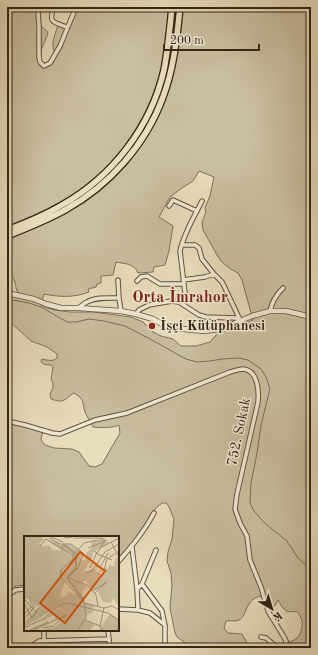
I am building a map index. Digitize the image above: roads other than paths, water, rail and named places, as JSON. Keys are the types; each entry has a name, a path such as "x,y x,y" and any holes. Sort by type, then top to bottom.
{"main road":[{"path":"7,236 64,204 95,182 109,170 124,153 148,115 164,71 169,41 172,7"},
{"path":"7,230 50,218 66,209 99,187 114,174 128,157 154,118 163,96 169,78 177,41 180,7"}],"street":[{"path":"38,7 39,57 41,64 44,66 54,58 76,7"},
{"path":"54,7 51,15 52,21 67,27"},
{"path":"169,206 172,200 197,211"},
{"path":"181,303 185,298 180,251 184,237 202,201"},
{"path":"182,244 197,246 202,258 226,288 241,321"},
{"path":"137,281 146,276 160,284 183,282 214,274"},
{"path":"118,280 121,311"},
{"path":"270,311 273,299 283,288"},
{"path":"7,293 34,299 61,308 121,311 152,319 167,327 198,331 221,329 260,313 270,311 286,311 311,318"},
{"path":"79,308 86,302 100,298 119,298"},
{"path":"136,314 139,310 149,305 172,301 181,303 199,315 206,317 236,318 241,321"},
{"name":"752. Sokak","path":"7,421 60,434 95,420 127,413 230,372 244,369 250,372 255,377 258,384 258,402 235,507 246,536 250,560 262,587 268,611 286,641 286,648"},
{"path":"119,561 132,547 154,514"},
{"path":"132,547 138,610"},
{"path":"137,589 142,584 156,550"},
{"path":"142,584 162,611 166,626 165,648"},
{"path":"7,595 14,591 24,589"},
{"path":"119,609 138,610 150,613 166,626"},
{"path":"44,631 44,641"},
{"path":"108,631 110,648"},
{"path":"261,637 266,638 278,648"},
{"path":"29,648 39,641 109,639"}],"waterway":[{"path":"7,299 41,307 67,322 76,322 89,319 125,326 186,359 197,362 239,358 248,360 261,369 266,377 270,389 261,425 251,483 250,503 254,511 261,519 286,540 298,558 311,570"}],"place":[{"name":"İşçi Kütüphanesi","path":"152,326"}],"district":[{"name":"Orta İmrahor","path":"180,298"}]}
